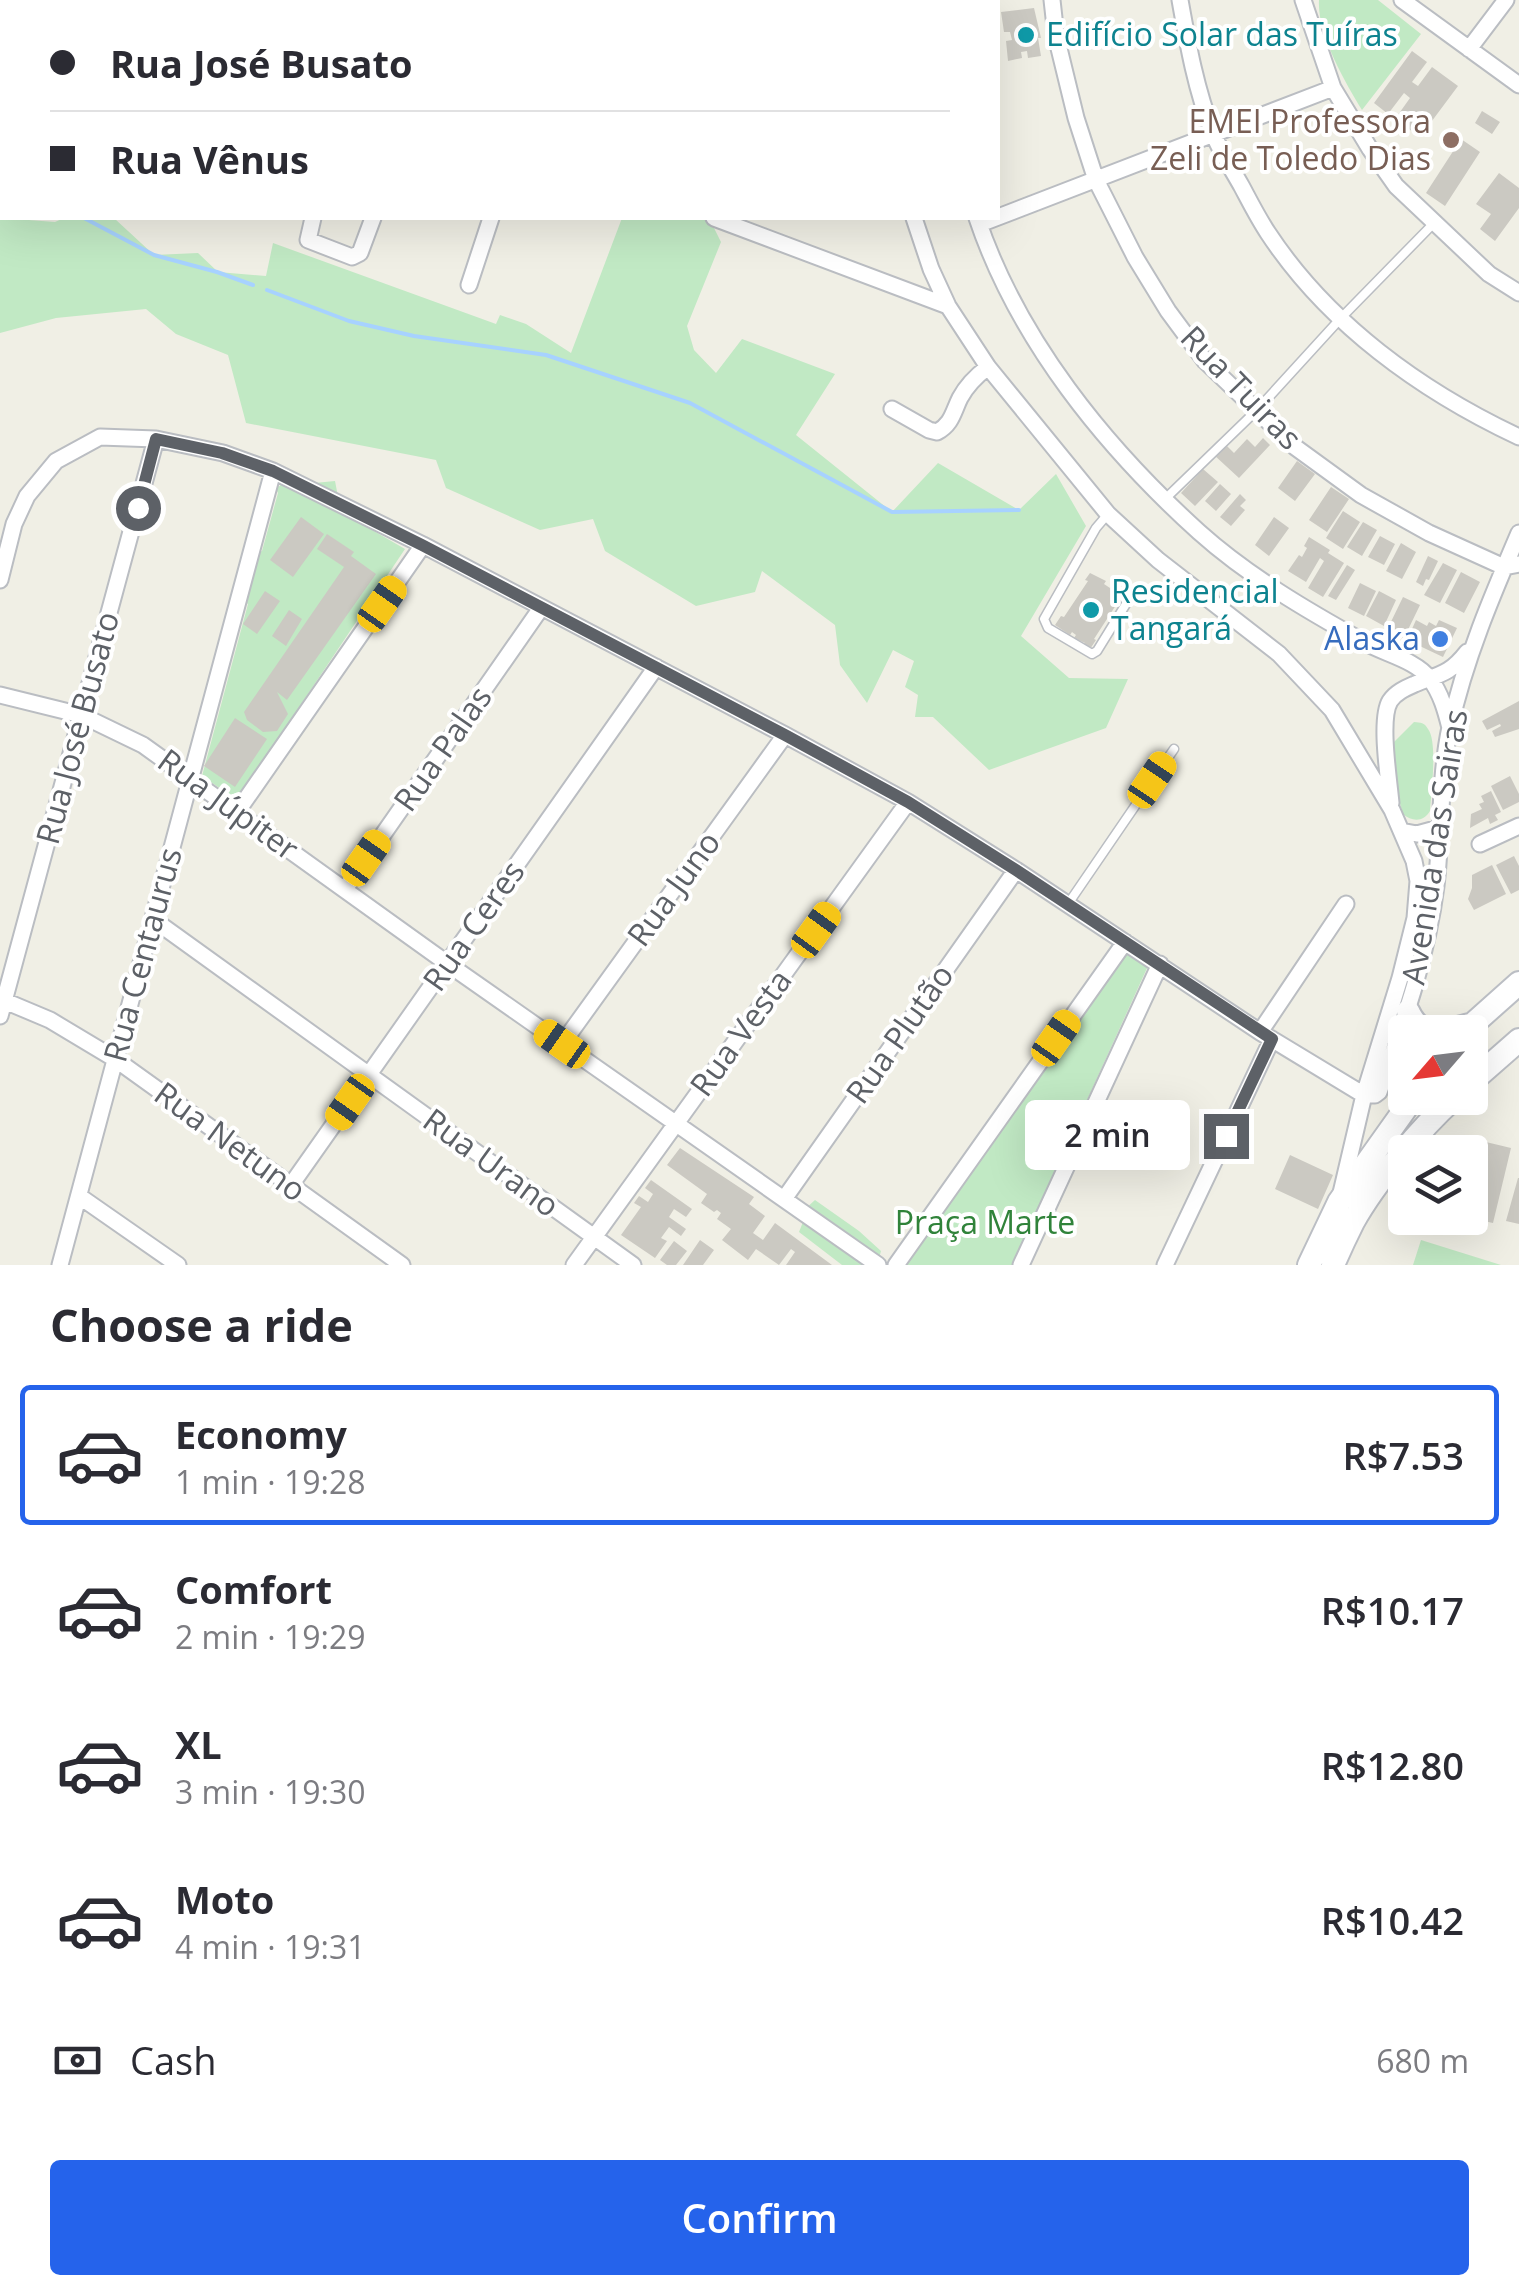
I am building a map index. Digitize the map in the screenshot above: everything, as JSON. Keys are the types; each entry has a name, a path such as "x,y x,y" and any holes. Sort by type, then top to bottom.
{"main road":[{"path":"1482,1015 1519,982"},
{"path":"1408,1011 1410,1015"},
{"path":"1488,1067 1519,1040"},
{"path":"1310,1265 1340,1202 1401,1115"},
{"path":"1332,1265 1354,1220 1374,1191 1439,1115"}],"street":[{"name":"Rua Tuiras","path":"1052,0 1056,36 1076,118 1096,180 1135,257 1168,311 1205,360 1295,447 1361,495 1429,534 1512,565"},
{"path":"1180,0 1192,66 1213,134 1268,233 1304,280 1341,318 1409,376 1519,437"},
{"path":"1303,0 1333,88 1396,186 1489,274 1519,293"},
{"path":"1313,27 1314,0"},
{"path":"1402,0 1519,85"},
{"path":"1469,49 1506,0"},
{"path":"1000,214 1333,88"},
{"path":"313,220 308,240 352,257 360,253 372,220"},
{"path":"469,284 490,220"},
{"path":"719,220 948,306"},
{"path":"915,220 948,306 988,367 1108,514 1158,560 1292,668 1332,710 1392,810 1414,860 1417,904 1400,978 1364,1096 1340,1202"},
{"path":"979,221 1020,312 1057,372 1103,433 1201,534 1252,573 1367,644 1418,668 1430,679 1445,707 1450,728"},
{"path":"892,410 937,432 951,421 971,380 988,367"},
{"path":"0,580 14,524 27,496 56,461 100,438 156,439 222,453 273,471 656,666 908,802 1364,1096"},
{"name":"Rua José Busato","path":"1,1005 156,439"},
{"name":"Rua Centaurus","path":"60,1265 273,471"},
{"name":"Avenida das Sairas","path":"1364,1096 1379,1092 1408,1011 1436,883 1450,728 1472,644 1512,565 1519,533"},
{"path":"237,812 422,545"},
{"name":"Rua Palas","path":"345,889 541,608"},
{"path":"1392,810 1386,750 1388,703 1400,690 1455,667 1472,644"},
{"name":"Rua Ceres","path":"291,1185 656,666"},
{"name":"Rua Júpiter","path":"0,695 81,715 143,745 878,1265"},
{"name":"Rua Juno","path":"562,1044 785,735"},
{"name":"Rua Vesta","path":"574,1265 908,802"},
{"path":"1480,844 1519,826"},
{"path":"1401,831 1417,834 1439,828"},
{"name":"Rua Plutão","path":"784,1199 1016,870"},
{"path":"1166,1265 1266,1036 1346,904"},
{"name":"Rua Urano","path":"154,920 633,1265"},
{"path":"896,1265 1124,942"},
{"path":"1021,1265 1160,964"},
{"name":"Rua Netuno","path":"1,1005 50,1020 115,1059 402,1265"},
{"path":"80,1196 178,1265"}],"lane":[{"path":"1166,498 1257,410 1434,223"},
{"path":"1108,514 1087,543 1044,619 1045,624 1092,654 1134,591"},
{"path":"1068,904 1174,749"}],"green space":[{"path":"1319,0 1378,0 1421,34 1362,110 1327,42"},
{"path":"0,220 116,220 154,255 198,253 218,272 266,276 273,243 496,324 500,315 526,324 571,353 621,220 710,220 721,242 687,326 694,350 716,373 742,339 835,374 796,435 892,512 938,463 1019,510 1056,474 1086,526 1021,636 1069,678 1128,679 1106,728 989,770 933,717 915,717 918,695 905,687 914,661 893,650 867,703 840,665 835,625 762,571 755,592 696,606 605,551 593,519 540,530 446,488 436,460 246,423 228,355 176,334 146,309 56,318 0,333"},
{"path":"282,478 294,485 335,481 341,512 405,549 237,800 202,776 248,604 245,556 262,551 278,493 275,487 280,486"},
{"path":"1414,722 1428,729 1433,756 1430,811 1418,820 1403,814 1390,770 1391,745"},
{"name":"Praça Marte","path":"1123,951 1148,966 1012,1265 905,1265"},
{"path":"815,1200 881,1251 877,1265 842,1265 799,1232 804,1210"},
{"path":"1421,1240 1501,1265 1413,1265"}],"building":[{"name":"Edifício Solar das Tuíras","path":"1034,8 1041,56 1028,58 1027,51 1021,52 1022,58 1008,61 1006,41 1012,40 1010,32 1004,32 1001,12"},
{"path":"1412,51 1427,62 1412,82 1418,86 1432,67 1458,86 1420,137 1395,119 1410,98 1404,93 1388,114 1374,103"},
{"path":"1482,111 1500,122 1492,134 1475,123"},
{"path":"1461,139 1480,152 1445,206 1426,193"},
{"path":"1499,173 1519,188 1519,208 1495,241 1480,229 1491,214 1476,204"},
{"path":"1263,438 1270,445 1239,478 1214,455 1225,444 1234,453 1247,439 1255,447"},
{"path":"1297,461 1315,474 1295,501 1278,488"},
{"path":"1203,469 1218,482 1195,506 1181,493"},
{"path":"1220,484 1231,494 1216,511 1205,501"},
{"path":"1331,487 1349,499 1327,532 1309,520"},
{"path":"1240,494 1246,500 1240,506 1245,510 1231,526 1220,517"},
{"path":"1343,511 1360,522 1343,549 1326,538"},
{"path":"301,517 324,534 293,577 270,560"},
{"path":"1274,517 1289,528 1269,556 1255,545"},
{"path":"1363,522 1377,530 1362,556 1347,547"},
{"path":"327,534 354,552 351,556 376,574 287,700 277,692 288,714 277,731 263,732 247,720 244,712 344,567 317,549"},
{"path":"1380,536 1395,544 1384,565 1368,557"},
{"path":"1309,537 1344,563 1323,597 1308,588 1324,561 1320,558 1306,582 1288,571 1299,555 1302,557"},
{"path":"1401,543 1416,552 1402,579 1386,571"},
{"path":"1428,556 1438,561 1423,586 1416,582"},
{"path":"1443,563 1457,570 1440,603 1424,595"},
{"path":"1347,565 1355,570 1336,600 1328,596"},
{"path":"1461,572 1480,582 1464,613 1445,603"},
{"name":"Residencial Tangará","path":"1090,573 1125,596 1090,649 1072,632 1070,635 1055,625"},
{"path":"1360,583 1376,591 1364,616 1348,608"},
{"path":"265,591 280,601 257,634 243,624"},
{"path":"1379,591 1396,600 1384,626 1366,616"},
{"path":"1403,597 1420,605 1404,638 1387,630"},
{"path":"289,610 302,619 286,646 272,636"},
{"path":"1416,620 1436,626 1439,620 1457,628 1443,657 1407,640"},
{"path":"1519,701 1519,729 1495,737 1492,731 1500,724 1487,730 1482,721"},
{"path":"235,718 267,739 235,787 204,766"},
{"path":"1510,776 1519,802 1503,810 1491,786"},
{"path":"1491,791 1501,812 1495,815 1498,820 1490,824 1488,818 1470,828 1471,814 1482,809 1481,796"},
{"path":"1514,856 1519,866 1519,890 1511,894 1496,865"},
{"path":"1492,865 1506,894 1474,910 1468,899 1472,875"},
{"path":"1488,1142 1511,1148 1493,1223 1488,1222"},
{"path":"680,1148 754,1197 749,1204 765,1216 753,1233 763,1240 775,1223 832,1265 786,1265 795,1252 791,1249 779,1265 756,1249 748,1260 722,1240 731,1229 717,1219 721,1213 701,1203 707,1194 667,1165"},
{"path":"1290,1155 1333,1175 1318,1209 1275,1189"},
{"path":"1519,1178 1519,1224 1506,1221"},
{"path":"651,1180 692,1209 686,1217 674,1209 669,1217 686,1229 681,1236 669,1227 661,1238 667,1241 655,1258 621,1235 641,1207 634,1203 639,1196 648,1202 653,1194 645,1188"},
{"path":"700,1240 714,1250 703,1265 683,1265"},
{"path":"674,1241 687,1251 676,1265 667,1265 660,1260"}],"waterway":[{"path":"88,220 154,255 253,285"},
{"path":"267,290 349,321 414,336 546,355 690,403 892,512 1019,510"}],"place":[{"name":"Edifício Solar das Tuíras","path":"1026,35"},
{"name":"EMEI Professora Zeli de Toledo Dias","path":"1451,140"},
{"name":"Residencial Tangará","path":"1091,610"},
{"name":"Alaska","path":"1440,639"}],"route":[{"path":"138,508 156,439 222,453 273,471 656,666 908,802 1272,1039 1226,1136"}]}
